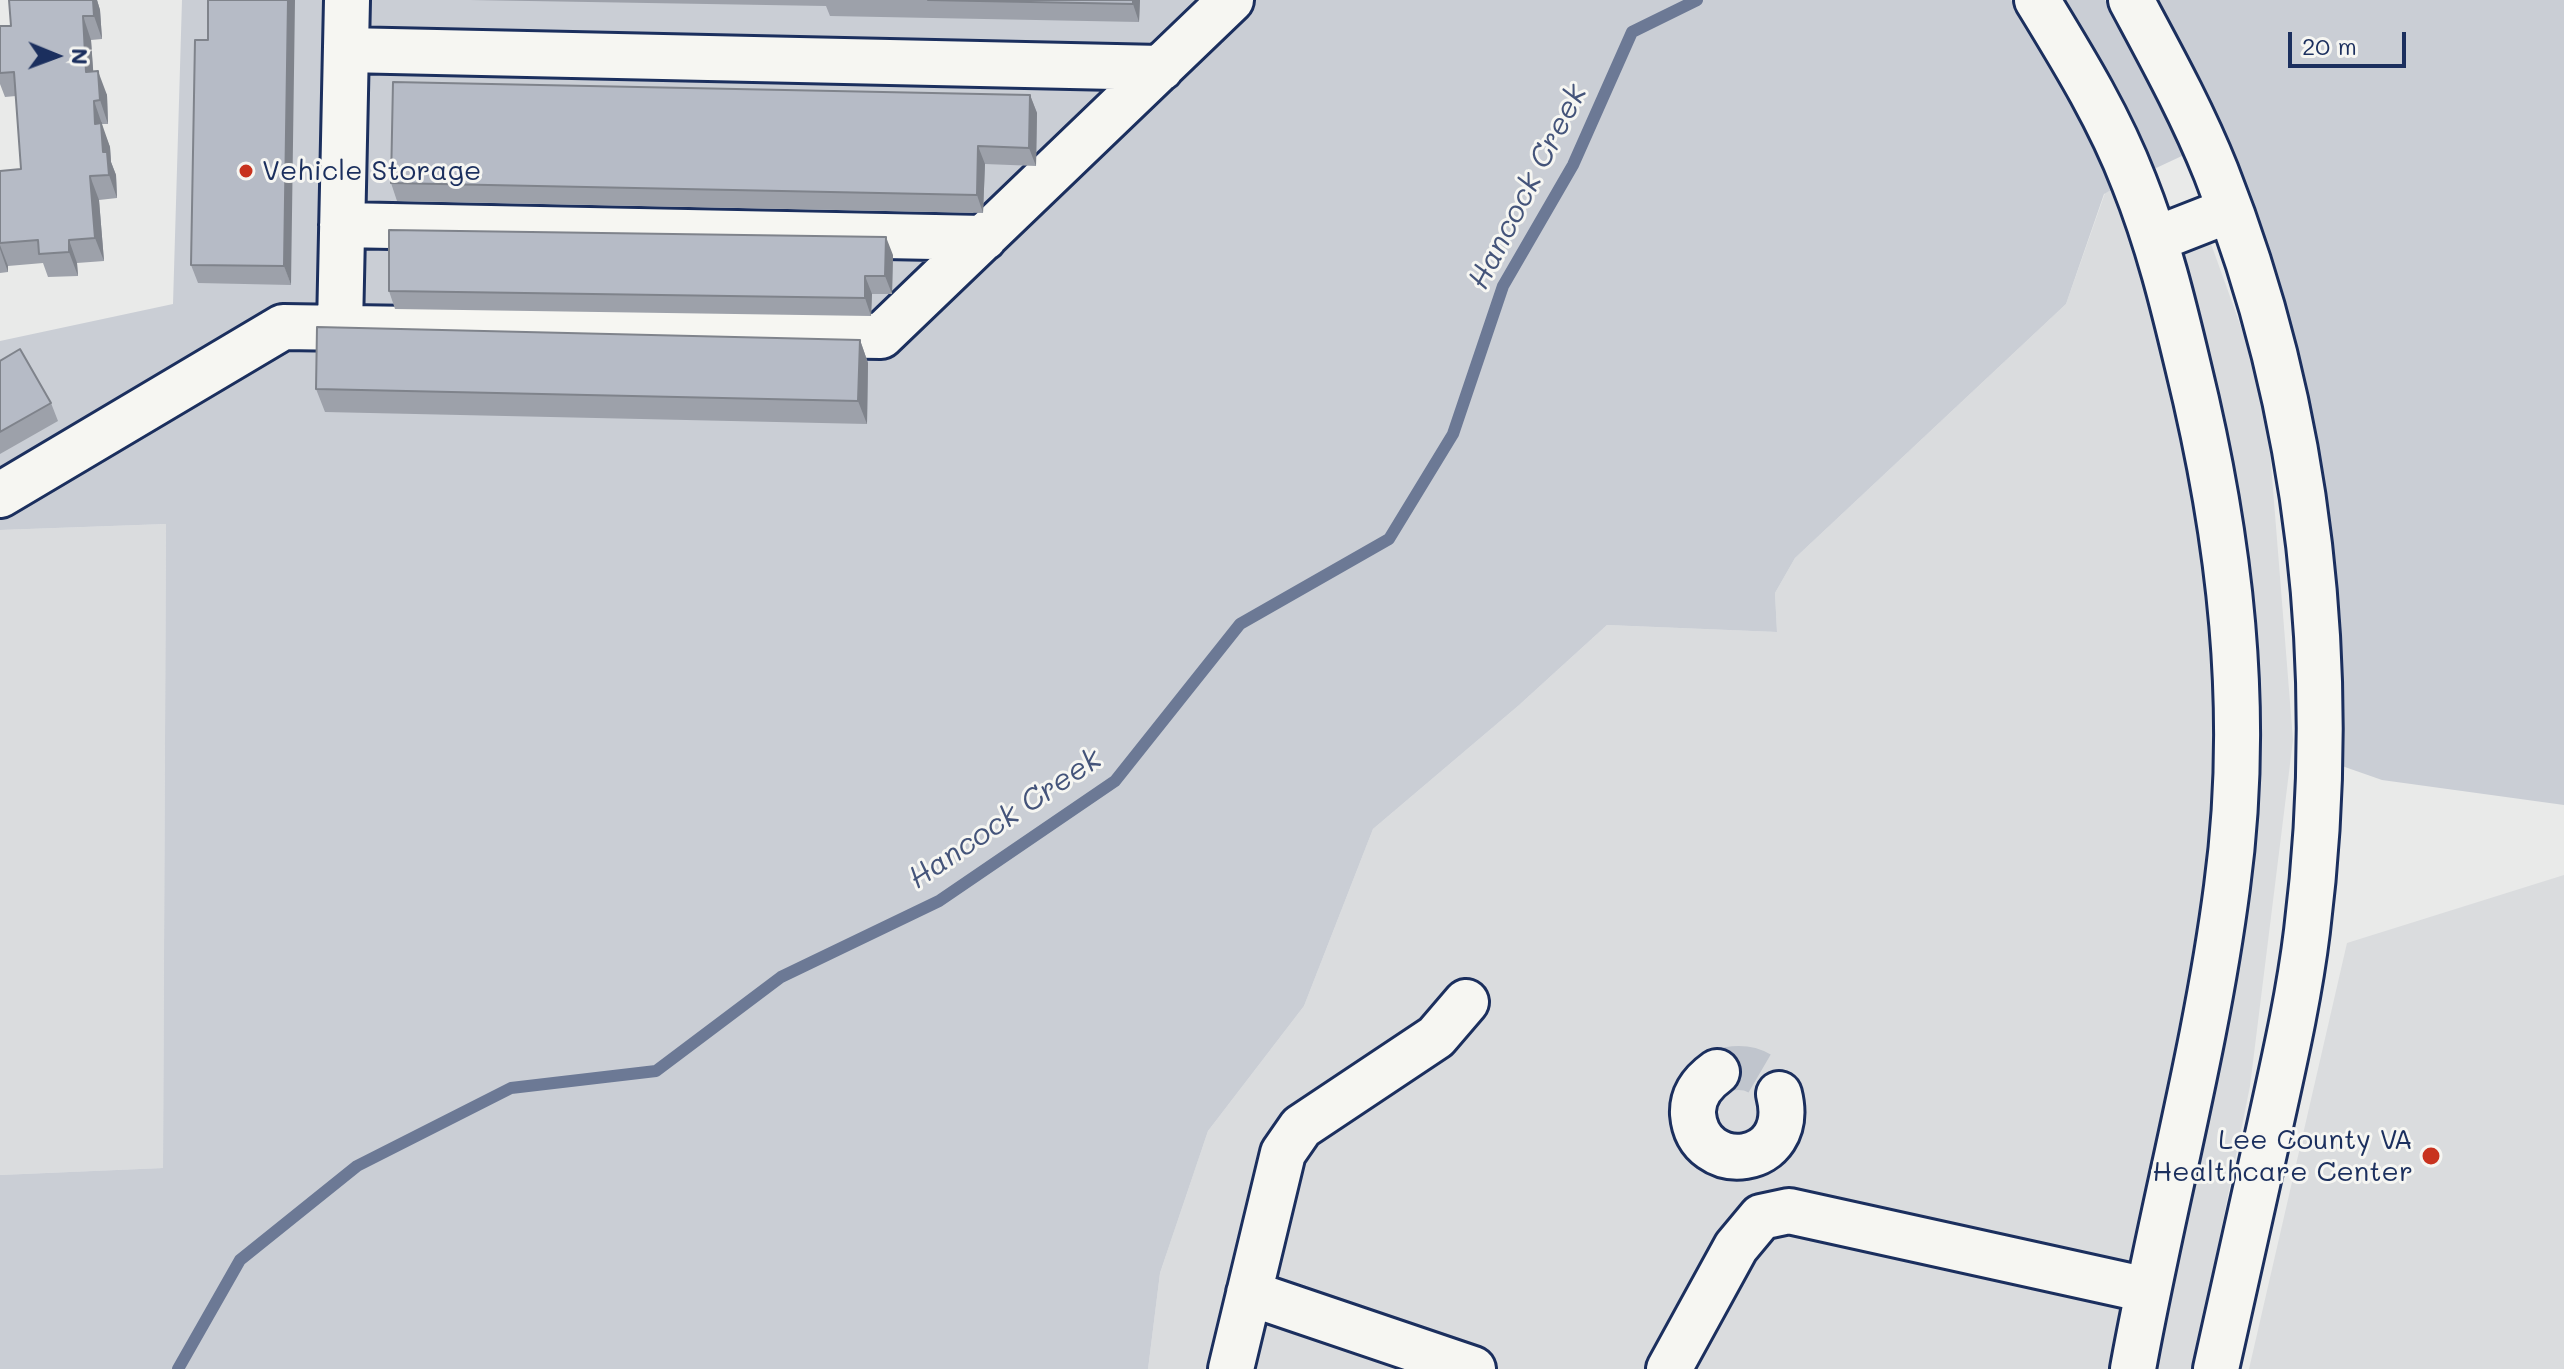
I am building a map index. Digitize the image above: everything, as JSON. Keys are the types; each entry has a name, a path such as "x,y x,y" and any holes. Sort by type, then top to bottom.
{"main road":[{"path":"340,327 347,0"},
{"path":"0,495 283,327 881,336 1231,0"},
{"path":"2037,0 2108,122 2156,239 2174,300 2219,504 2235,649 2238,729 2235,809 2227,888 2133,1369"},
{"path":"2131,0 2187,104 2230,210 2264,312 2302,489 2318,621 2321,710 2319,798 2305,946 2293,1019 2216,1369"},
{"path":"346,50 1161,68"},
{"path":"2156,239 2230,210"},
{"path":"342,225 984,238"},
{"path":"1231,1369 1283,1153 1301,1127 1436,1037 1466,1002"},
{"path":"1717,1072 1705,1081 1696,1094 1693,1109 1700,1137 1724,1155 1752,1155 1775,1138 1783,1110 1779,1094"},
{"path":"1752,1155 1774,1214"},
{"path":"1669,1369 1736,1247 1761,1217 1789,1211 2147,1290"},
{"path":"1249,1293 1473,1369"}],"shaded area":[{"path":"182,0 2011,0 2065,93 2113,189 2104,194 2066,304 1795,558 1775,593 1777,632 1607,625 1518,706 1373,829 1304,1006 1208,1131 1160,1273 1148,1369 0,1369 0,1175 163,1168 166,524 0,530 0,341 173,304"},
{"path":"2063,0 2105,0 2166,113 2184,155 2154,169 2129,114"},
{"path":"2156,0 2564,0 2564,805 2382,780 2342,766 2341,619 2325,487 2287,307 2260,221 2221,126"},
{"path":"2113,189 2151,305 2196,507 2212,649 2215,729 2212,807 2204,885 2110,1369 1148,1369 1160,1273 1208,1131 1304,1006 1373,829 1518,706 1607,625 1777,632 1775,593 1795,558 2066,304 2105,193"},
{"path":"2210,241 2250,352 2269,439 2293,740 2250,1086 2193,1369 2157,1369 2225,1032 2250,892 2258,811 2261,729 2252,574 2227,429 2183,251"},
{"path":"166,524 163,1168 0,1175 0,530"},
{"name":"Lee County VA Healthcare Center","path":"2564,875 2564,1369 2249,1369 2347,943"}],"building":[{"path":"9,0 93,0 94,16 83,16 86,72 98,71 100,100 94,101 95,124 101,123 103,152 107,152 109,175 90,176 95,238 69,240 69,252 39,254 38,240 0,243 0,171 21,169 14,72 0,73 0,26 11,26"},
{"name":"Vehicle Storage","path":"208,0 288,0 284,266 191,265 195,40 208,40"},
{"path":"928,0 1133,0 1133,4"},
{"path":"393,82 1030,95 1029,148 978,146 977,195 391,183"},
{"path":"389,230 886,237 885,276 865,276 865,298 389,291"},
{"path":"317,327 860,340 858,401 316,389"},
{"path":"20,349 51,403 0,432 0,361"}],"waterway":[{"name":"Hancock Creek","path":"178,1369 240,1260 357,1166 511,1088 656,1071 781,977 939,901 1115,781 1240,624 1389,539 1453,434 1503,286 1573,165 1632,32 1697,0"}],"tunnel":[{"path":"1717,1072 1736,1068 1752,1070 1767,1079 1779,1094"}],"place":[{"name":"Vehicle Storage","path":"246,171"},
{"name":"Lee County VA Healthcare Center","path":"2431,1156"}]}
